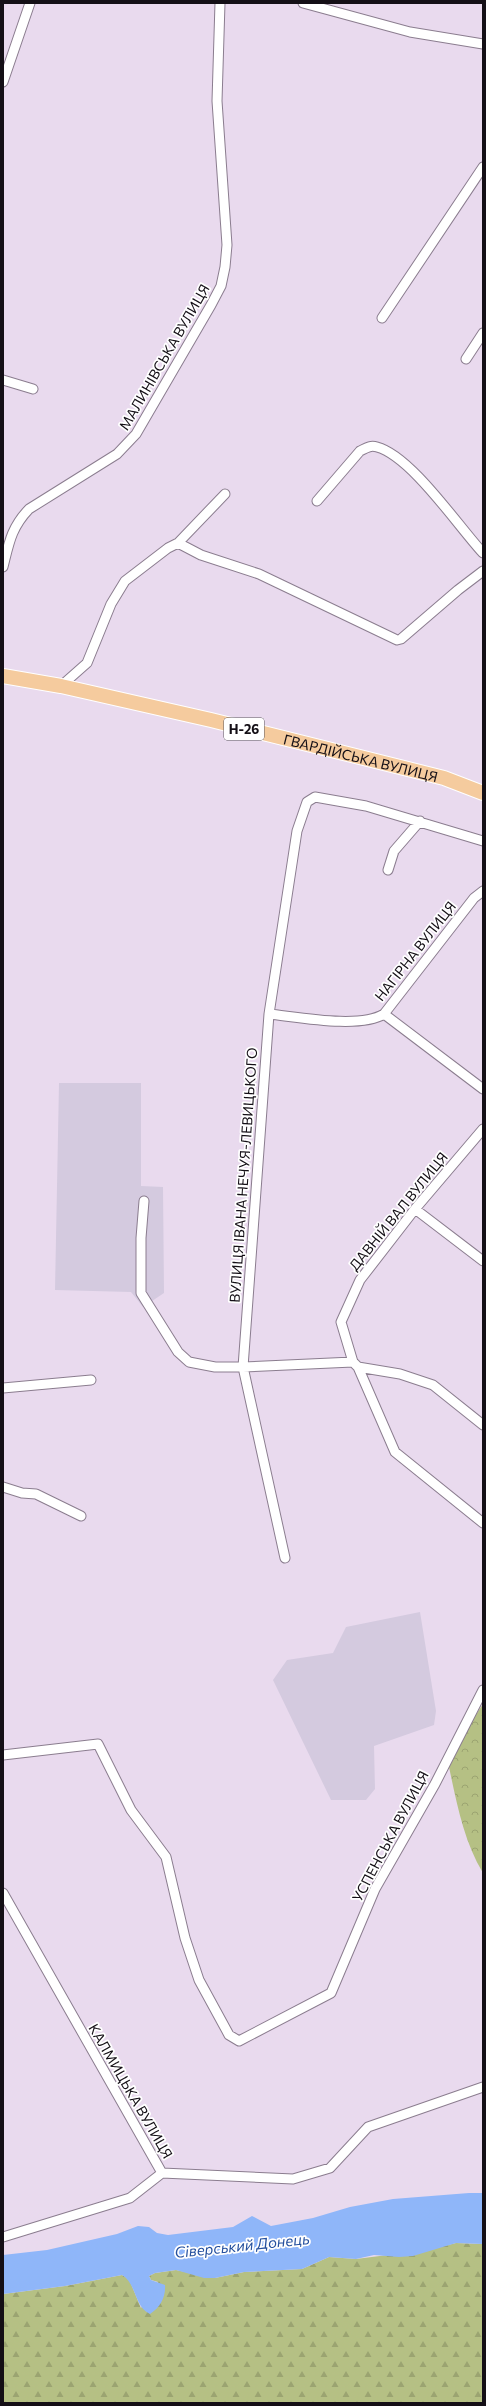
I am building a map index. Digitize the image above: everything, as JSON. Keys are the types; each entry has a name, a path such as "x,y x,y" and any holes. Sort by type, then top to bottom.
{"main road":[{"name":"ГВАРДІЙСЬКА ВУЛИЦЯ","path":"3,676 61,686 211,720 444,778 483,793"}],"street":[{"path":"3,82 30,3"},
{"name":"МАЛИНІВСЬКА ВУЛИЦЯ","path":"3,567 11,534 18,521 29,509 117,454 136,434 221,286 227,245 217,101 220,3"},
{"path":"303,3 410,32 483,44"},
{"path":"382,318 483,167"},
{"path":"466,359 483,333"},
{"path":"3,380 33,389"},
{"path":"317,501 360,451 368,446 376,447 387,451 402,462 429,489 483,553"},
{"path":"61,686 87,663 111,604 125,581 168,548 178,543 225,494"},
{"path":"178,543 201,555 259,574 397,640 401,640 458,590 483,572"},
{"name":"ВУЛИЦЯ ІВАНА НЕЧУЯ-ЛЕВИЦЬКОГО","path":"285,1558 243,1367 269,1014 298,831 306,802 315,797 366,806 420,821"},
{"path":"388,870 394,851 420,821 483,840"},
{"name":"НАГІРНА ВУЛИЦЯ","path":"269,1014 358,1022 375,1019 384,1014 469,904 483,891"},
{"path":"384,1014 483,1089"},
{"name":"ДАВНІЙ ВАЛ ВУЛИЦЯ","path":"483,1129 415,1209 360,1280 341,1322 356,1365 395,1452 483,1523"},
{"path":"144,1201 141,1238 141,1293 178,1352 189,1362 215,1367 356,1365 400,1374 434,1385 483,1425"},
{"path":"415,1209 483,1261"},
{"path":"3,1388 90,1380"},
{"path":"3,1487 22,1494 36,1494 81,1516"},
{"name":"УСПЕНСЬКА ВУЛИЦЯ","path":"3,1755 98,1744 131,1810 166,1858 184,1938 199,1980 229,2035 238,2041 331,1993 376,1889 435,1784 483,1690"},
{"name":"КАЛМИЦЬКА ВУЛИЦЯ","path":"3,1893 162,2172 130,2198 3,2237"},
{"path":"162,2172 293,2179 330,2168 368,2127 483,2087"}],"shaded area":[{"path":"59,1083 141,1083 141,1186 163,1187 164,1293 143,1307 131,1292 55,1290"},
{"path":"420,1612 436,1711 434,1725 374,1746 375,1789 366,1800 331,1800 273,1680 287,1660 333,1653 346,1627"}],"green space":[{"path":"483,1704 483,1873 470,1846 460,1817 447,1758"},
{"path":"456,2243 483,2244 483,2403 3,2403 3,2294 65,2286 122,2275 129,2279 141,2308 158,2282 151,2280 149,2276 155,2273 176,2270 215,2278 244,2272 302,2269 329,2257 356,2259 427,2250"}],"water":[{"name":"Сіверський Донець","path":"483,2193 483,2244 456,2243 413,2256 399,2257 374,2255 356,2259 329,2257 302,2269 244,2272 215,2278 204,2278 176,2270 155,2273 149,2276 151,2280 165,2285 165,2289 162,2302 157,2309 150,2314 141,2306 127,2279 122,2275 65,2286 3,2294 3,2255 47,2250 117,2234 138,2226 149,2227 157,2233 168,2235 233,2227 252,2216 271,2226 313,2218 350,2207 393,2199"}]}
